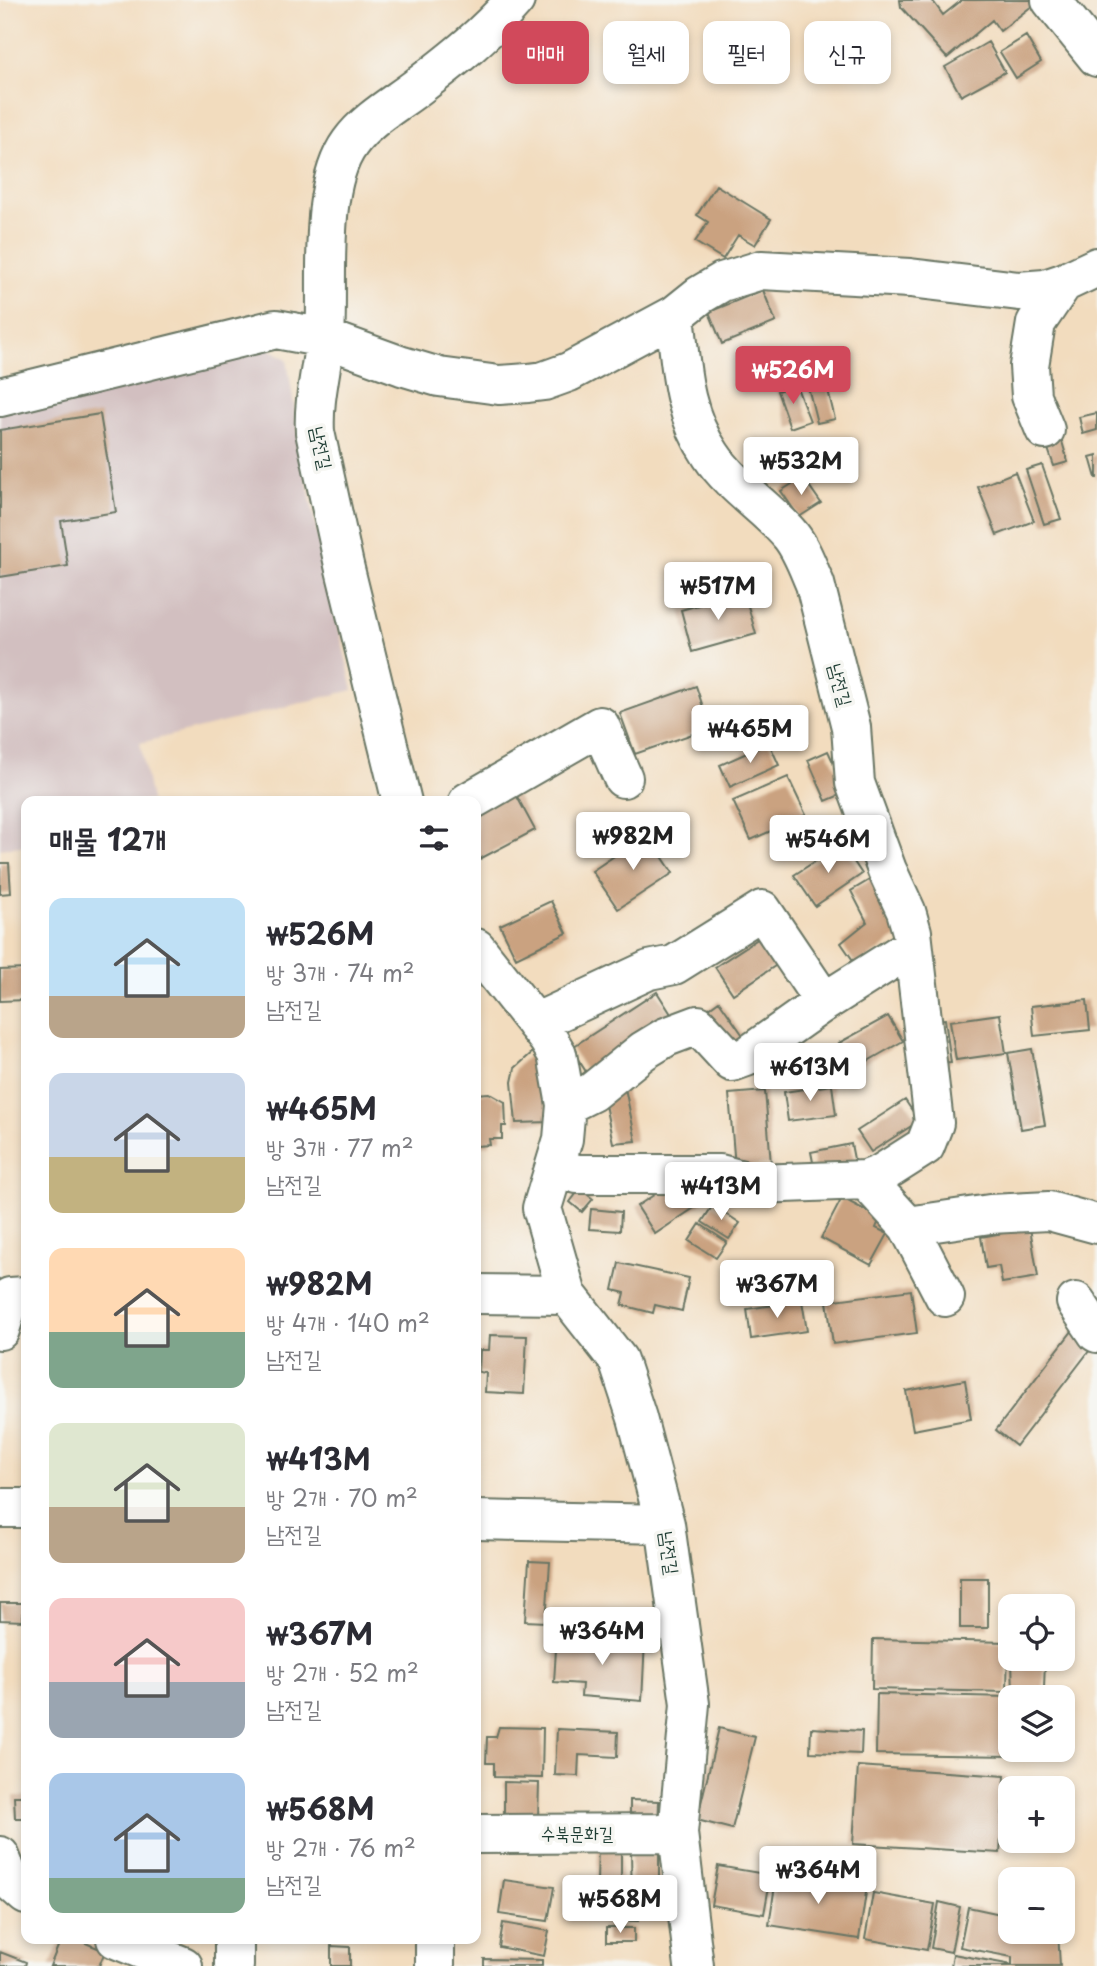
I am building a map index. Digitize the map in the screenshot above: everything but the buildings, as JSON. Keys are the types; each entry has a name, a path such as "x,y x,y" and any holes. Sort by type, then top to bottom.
{"street":[{"name":"남전길","path":"401,796 344,565 316,432 316,391 325,338 327,214 338,165 349,143 369,123 473,43 515,0"},
{"path":"1051,0 1097,57"},
{"path":"0,397 11,397 276,329 325,338 439,377 499,385 544,381 569,372 675,315 722,282 761,270 911,278 1019,291 1045,289 1097,267"},
{"path":"1045,430 1031,396 1029,366 1036,323 1063,283"},
{"name":"남전길","path":"555,1167 588,1175 720,1174 757,1184 866,1180 881,1174 925,1146 934,1123 913,946 906,911 887,870 855,783 851,727 815,584 792,537 730,478 711,456 699,435 688,413 675,315"},
{"path":"478,796 600,726 623,778"},
{"path":"535,1023 649,970 674,965 762,910 824,1002"},
{"path":"566,1105 592,1092 643,1051 666,1037 698,1025 732,1062 746,1056 824,1002 913,946"},
{"name":"남전길","path":"481,954 557,1054 566,1105 563,1139 542,1208 567,1296 618,1360 637,1418 665,1524 690,1704 678,1833 694,1966"},
{"path":"866,1180 908,1226 945,1297"},
{"path":"908,1226 990,1214 1049,1211 1097,1224"},
{"path":"481,1294 567,1296"},
{"path":"0,1331 10,1297 21,1296"},
{"path":"1076,1302 1097,1333"},
{"path":"0,1508 21,1508"},
{"path":"481,1520 665,1524"},
{"name":"수북문화길","path":"481,1834 678,1833"},
{"path":"0,1856 10,1881 21,1891"},
{"path":"128,1944 183,1966"},
{"path":"234,1944 234,1966"},
{"path":"435,1944 435,1966"}],"shaded area":[{"path":"262,344 287,359 315,523 353,690 140,743 150,796 21,796 21,846 0,849 0,406"}]}
